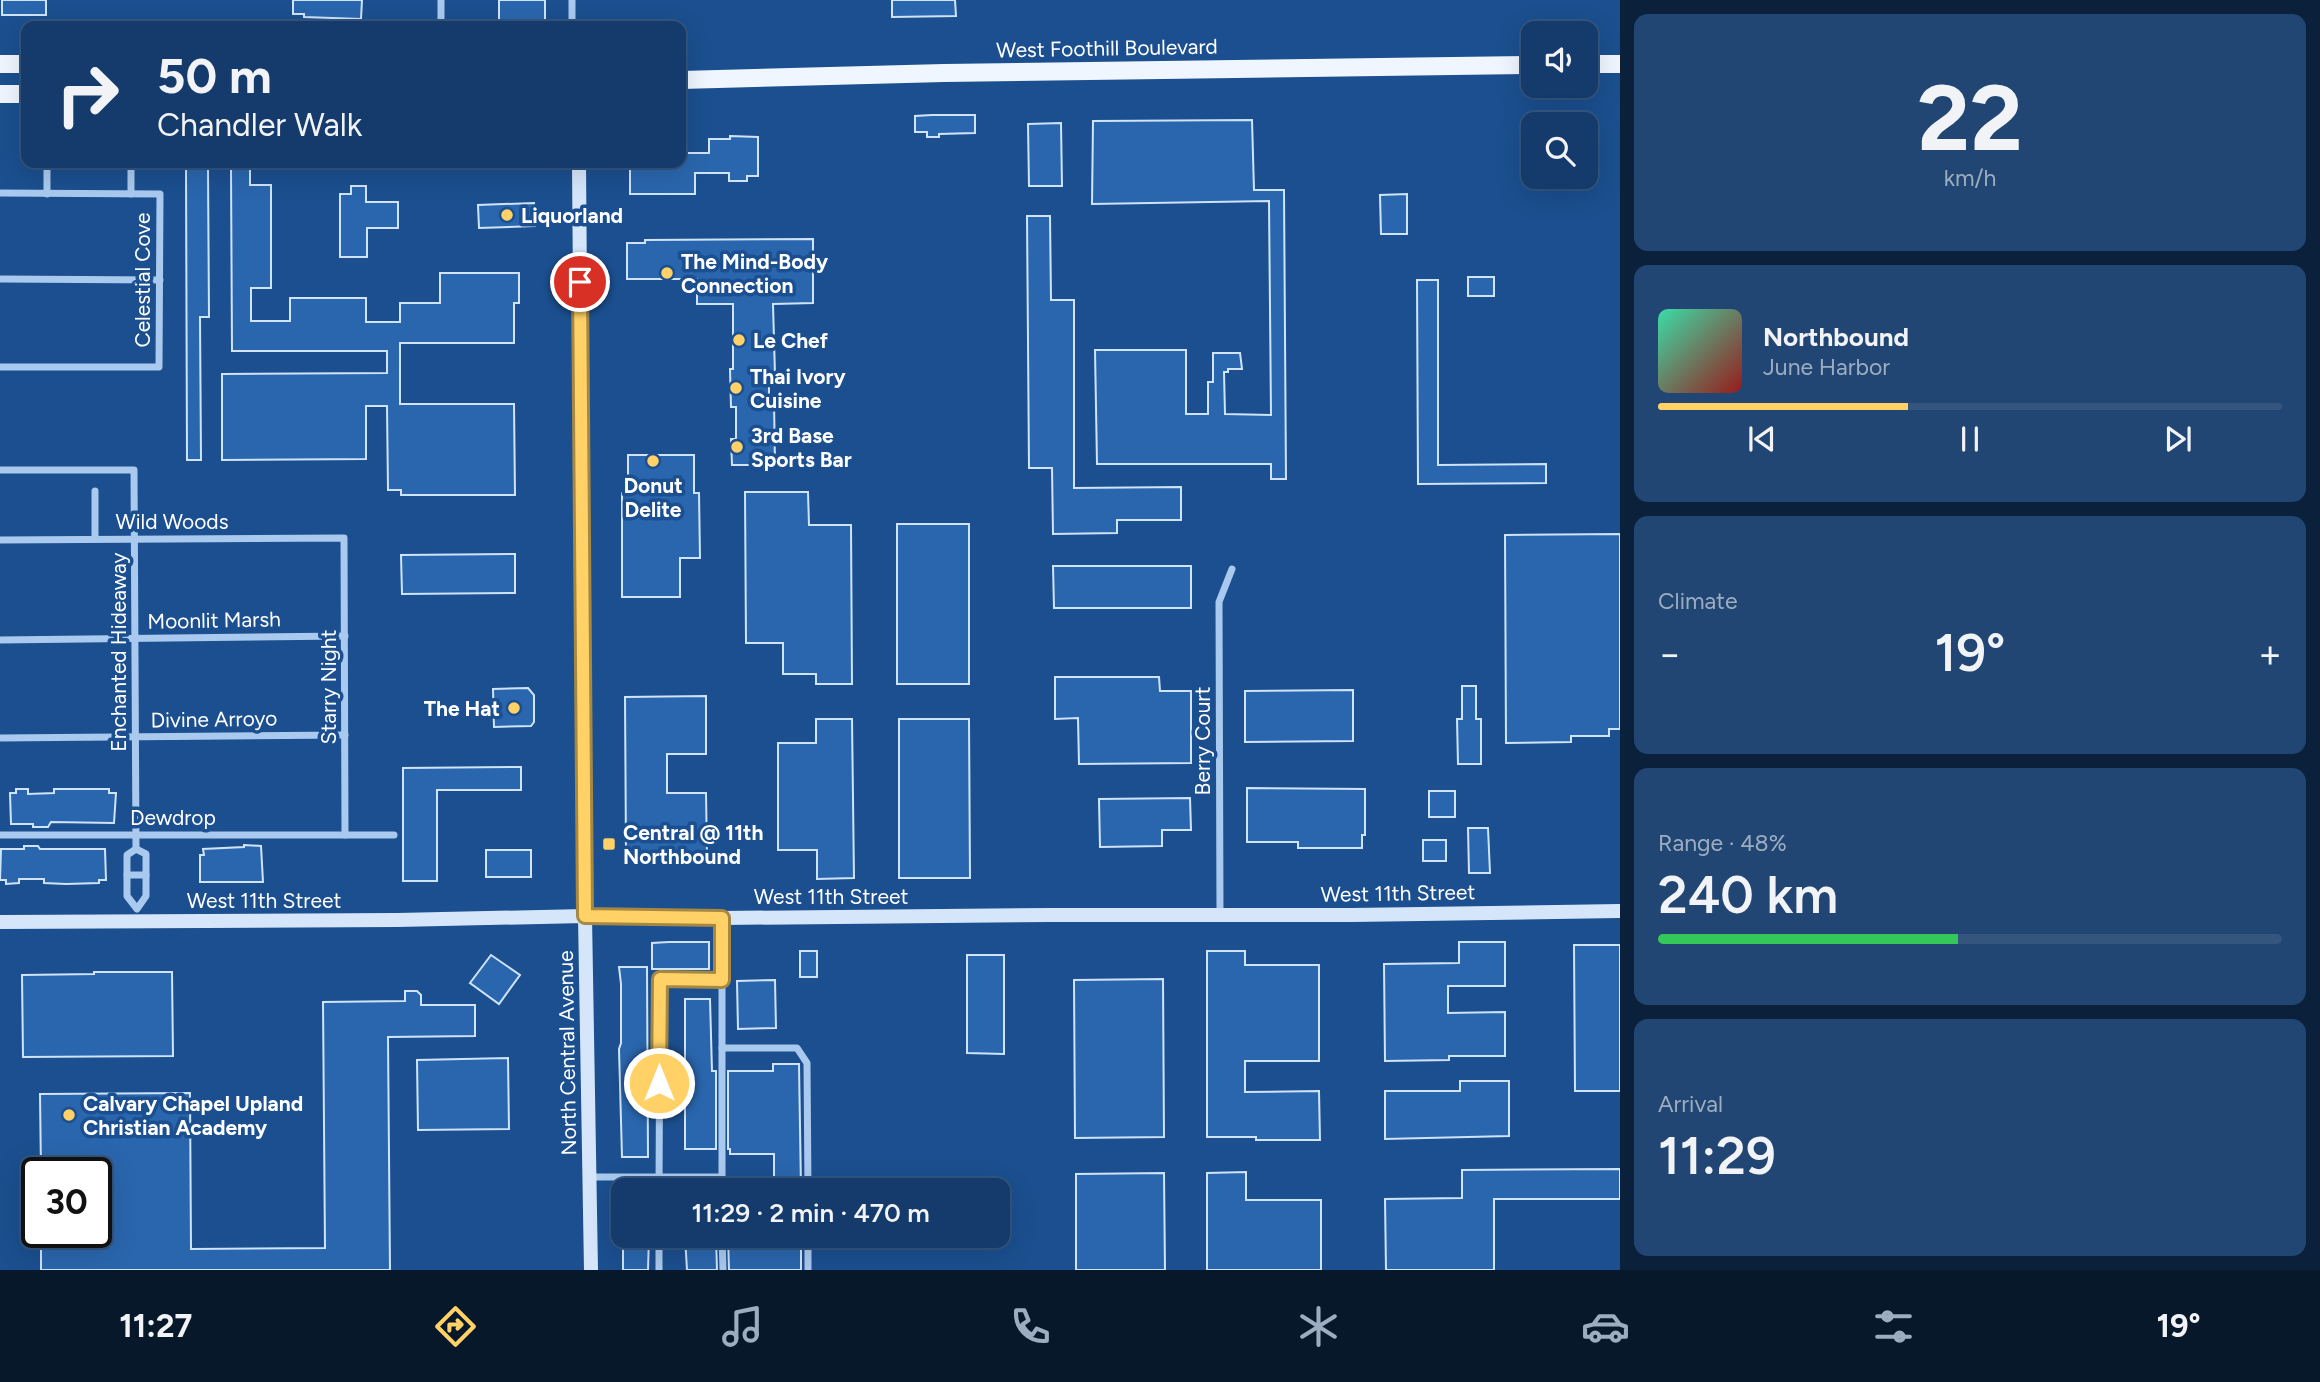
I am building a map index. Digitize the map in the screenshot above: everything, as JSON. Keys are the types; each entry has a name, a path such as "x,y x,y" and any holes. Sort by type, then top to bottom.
{"main road":[{"path":"0,64 21,64"},
{"path":"1598,64 1620,64"},
{"name":"West Foothill Boulevard","path":"686,80 944,73 1521,65"},
{"path":"0,94 21,94"}],"street":[{"path":"441,0 441,21"},
{"path":"572,0 572,21"},
{"path":"47,168 47,194"},
{"path":"0,193 131,194 131,168"},
{"name":"North Central Avenue","path":"579,168 590,1270"},
{"name":"Celestial Cove","path":"0,367 159,367 160,194 131,194"},
{"path":"0,279 160,280"},
{"name":"Enchanted Hideaway","path":"0,470 134,470 136,849"},
{"path":"95,491 95,539"},
{"name":"Wild Woods","path":"0,540 344,538"},
{"name":"Starry Night","path":"344,538 345,835"},
{"name":"Berry Court","path":"1220,915 1219,602 1232,569"},
{"name":"Moonlit Marsh","path":"0,640 345,636"},
{"name":"Divine Arroyo","path":"0,738 345,735"},
{"name":"Dewdrop","path":"0,835 394,835"},
{"path":"136,849 146,854 145,896 137,915 127,896 127,855 136,849"},
{"path":"127,875 146,875"},
{"name":"West 11th Street","path":"0,922 137,915 397,920 585,916 722,918 1620,911"},
{"path":"590,1177 722,1177 722,918"},
{"path":"659,1178 660,979 722,980"},
{"path":"722,1048 797,1048 807,1063 808,1178"},
{"path":"659,1248 659,1270"},
{"path":"722,1248 723,1270"},
{"path":"808,1248 808,1270"}],"building":[{"path":"2,0 46,0 46,15 2,15"},
{"path":"293,0 362,0 361,19 304,17 304,14 293,14"},
{"path":"499,0 545,0 545,21 499,21"},
{"path":"892,0 955,0 956,16 892,17"},
{"path":"975,115 975,133 927,137 927,132 915,132 915,116"},
{"path":"1252,120 1254,190 1284,190 1286,479 1271,479 1271,464 1097,464 1095,350 1186,350 1186,414 1208,414 1208,382 1213,382 1213,353 1240,353 1242,369 1228,369 1228,372 1224,372 1225,414 1271,415 1269,201 1092,204 1093,121"},
{"path":"1061,123 1062,186 1029,186 1028,124"},
{"path":"730,136 758,137 758,176 747,176 747,181 729,181 729,173 695,173 695,194 630,194 630,168 686,168 686,153 709,153 709,139 730,139"},
{"path":"186,168 208,168 209,317 200,317 201,460 187,460"},
{"path":"231,168 250,168 250,185 271,185 271,288 251,288 251,321 290,321 290,298 366,298 366,322 400,322 400,303 440,303 440,273 519,273 519,303 514,303 514,343 400,343 400,404 514,404 515,495 401,495 401,490 388,490 387,406 366,406 366,459 222,460 222,374 387,373 387,351 232,351"},
{"path":"351,186 366,186 366,202 398,202 398,228 367,228 367,257 340,257 340,194 351,194"},
{"path":"1407,194 1407,234 1381,234 1380,195"},
{"name":"Liquorland","path":"534,203 535,226 479,228 478,205"},
{"path":"1027,216 1050,216 1051,300 1074,300 1074,488 1181,487 1181,520 1117,520 1117,533 1053,534 1052,468 1029,468"},
{"path":"813,239 813,303 773,304 775,375 769,375 769,400 774,400 775,465 732,465 731,439 736,439 736,407 731,407 730,369 733,369 733,304 697,304 697,279 627,279 627,243 645,243 645,240"},
{"path":"1468,277 1494,277 1494,296 1468,296"},
{"path":"1417,280 1438,280 1438,465 1546,464 1546,483 1418,484"},
{"path":"628,455 694,455 694,493 699,493 700,558 680,558 680,597 622,597 622,493 628,493"},
{"path":"745,492 808,492 809,525 851,525 852,684 816,684 816,674 783,674 783,643 746,643"},
{"path":"897,524 969,524 969,684 897,684"},
{"path":"1620,534 1620,729 1609,729 1609,736 1571,736 1571,742 1506,743 1505,535"},
{"path":"515,554 515,593 402,594 401,555"},
{"path":"1053,566 1191,566 1191,608 1054,608"},
{"path":"1055,677 1159,677 1160,691 1191,691 1191,763 1079,764 1078,718 1055,719"},
{"path":"1462,686 1476,686 1476,719 1481,719 1481,764 1458,764 1457,719 1462,719"},
{"name":"The Hat","path":"528,688 534,695 534,722 531,726 494,727 493,689"},
{"path":"1353,690 1353,741 1245,742 1245,691"},
{"path":"706,696 706,754 667,754 667,793 706,793 707,853 626,853 625,697"},
{"path":"816,719 852,719 854,878 817,879 817,850 778,850 778,743 816,743"},
{"path":"899,719 969,719 970,878 899,878"},
{"path":"521,767 521,790 437,790 437,881 403,881 403,768"},
{"path":"1247,788 1365,789 1365,835 1362,835 1362,848 1298,848 1298,842 1247,842"},
{"path":"16,789 28,789 28,794 54,793 54,789 109,789 109,793 116,793 114,823 51,822 48,827 11,824 10,793 16,793"},
{"path":"1429,791 1455,791 1455,817 1429,817"},
{"path":"1190,798 1191,830 1162,830 1162,846 1100,847 1099,799"},
{"path":"1468,828 1488,828 1490,873 1469,873"},
{"path":"1423,840 1446,840 1446,861 1423,861"},
{"path":"24,846 38,846 40,849 105,849 106,880 99,880 99,883 66,884 44,883 44,879 19,879 19,883 6,884 6,880 0,880 1,849 24,849"},
{"path":"261,846 263,882 200,882 200,855 204,855 203,849"},
{"path":"486,850 531,850 531,877 486,877"},
{"path":"709,942 709,969 652,969 652,943"},
{"path":"1459,942 1505,942 1505,986 1448,986 1448,1013 1505,1012 1505,1056 1449,1056 1449,1060 1385,1061 1384,964 1459,963"},
{"path":"1574,945 1620,945 1620,1091 1575,1091"},
{"path":"800,951 817,951 817,977 800,977"},
{"path":"1207,951 1245,951 1245,965 1319,965 1319,1061 1245,1061 1245,1092 1319,1091 1320,1140 1207,1137"},
{"path":"491,955 520,975 499,1004 470,983"},
{"path":"967,955 1004,955 1004,1054 967,1053"},
{"path":"619,967 647,967 648,1157 622,1157"},
{"path":"172,972 173,1056 23,1057 22,975"},
{"path":"1163,979 1164,1137 1075,1138 1074,980"},
{"path":"775,980 776,1028 738,1029 737,981"},
{"path":"405,991 417,991 421,995 421,1005 475,1005 475,1036 388,1037 390,1270 41,1270 41,1248 112,1248 112,1157 41,1157 40,1094 190,1093 191,1249 325,1248 323,1002 405,1001"},
{"path":"685,999 710,999 712,1071 716,1071 716,1149 685,1149"},
{"path":"508,1058 509,1129 418,1130 417,1060"},
{"path":"773,1064 799,1064 801,1178 774,1178 774,1154 730,1154 728,1149 728,1071 773,1071"},
{"path":"1460,1081 1509,1081 1509,1136 1385,1139 1385,1091 1460,1091"},
{"path":"1620,1169 1620,1199 1494,1199 1494,1270 1386,1270 1385,1199 1462,1198 1462,1170"},
{"path":"1246,1172 1246,1200 1321,1200 1321,1270 1207,1270 1207,1173"},
{"path":"1164,1173 1165,1270 1076,1270 1076,1174"},
{"path":"623,1248 649,1248 648,1270 623,1270"},
{"path":"686,1248 716,1248 717,1270 687,1270"},
{"path":"728,1248 801,1248 801,1270 729,1270"}],"place":[{"name":"Liquorland","path":"507,215"},
{"name":"The Mind-Body Connection","path":"667,273"},
{"name":"Le Chef","path":"739,340"},
{"name":"Thai Ivory Cuisine","path":"736,388"},
{"name":"3rd Base Sports Bar","path":"737,447"},
{"name":"Donut Delite","path":"653,461"},
{"name":"The Hat","path":"514,708"},
{"name":"Central @ 11th Northbound","path":"609,844"},
{"name":"Calvary Chapel Upland Christian Academy","path":"69,1115"}],"route":[{"path":"580,282 585,916 722,918 722,980 660,979 659,1083"}]}
